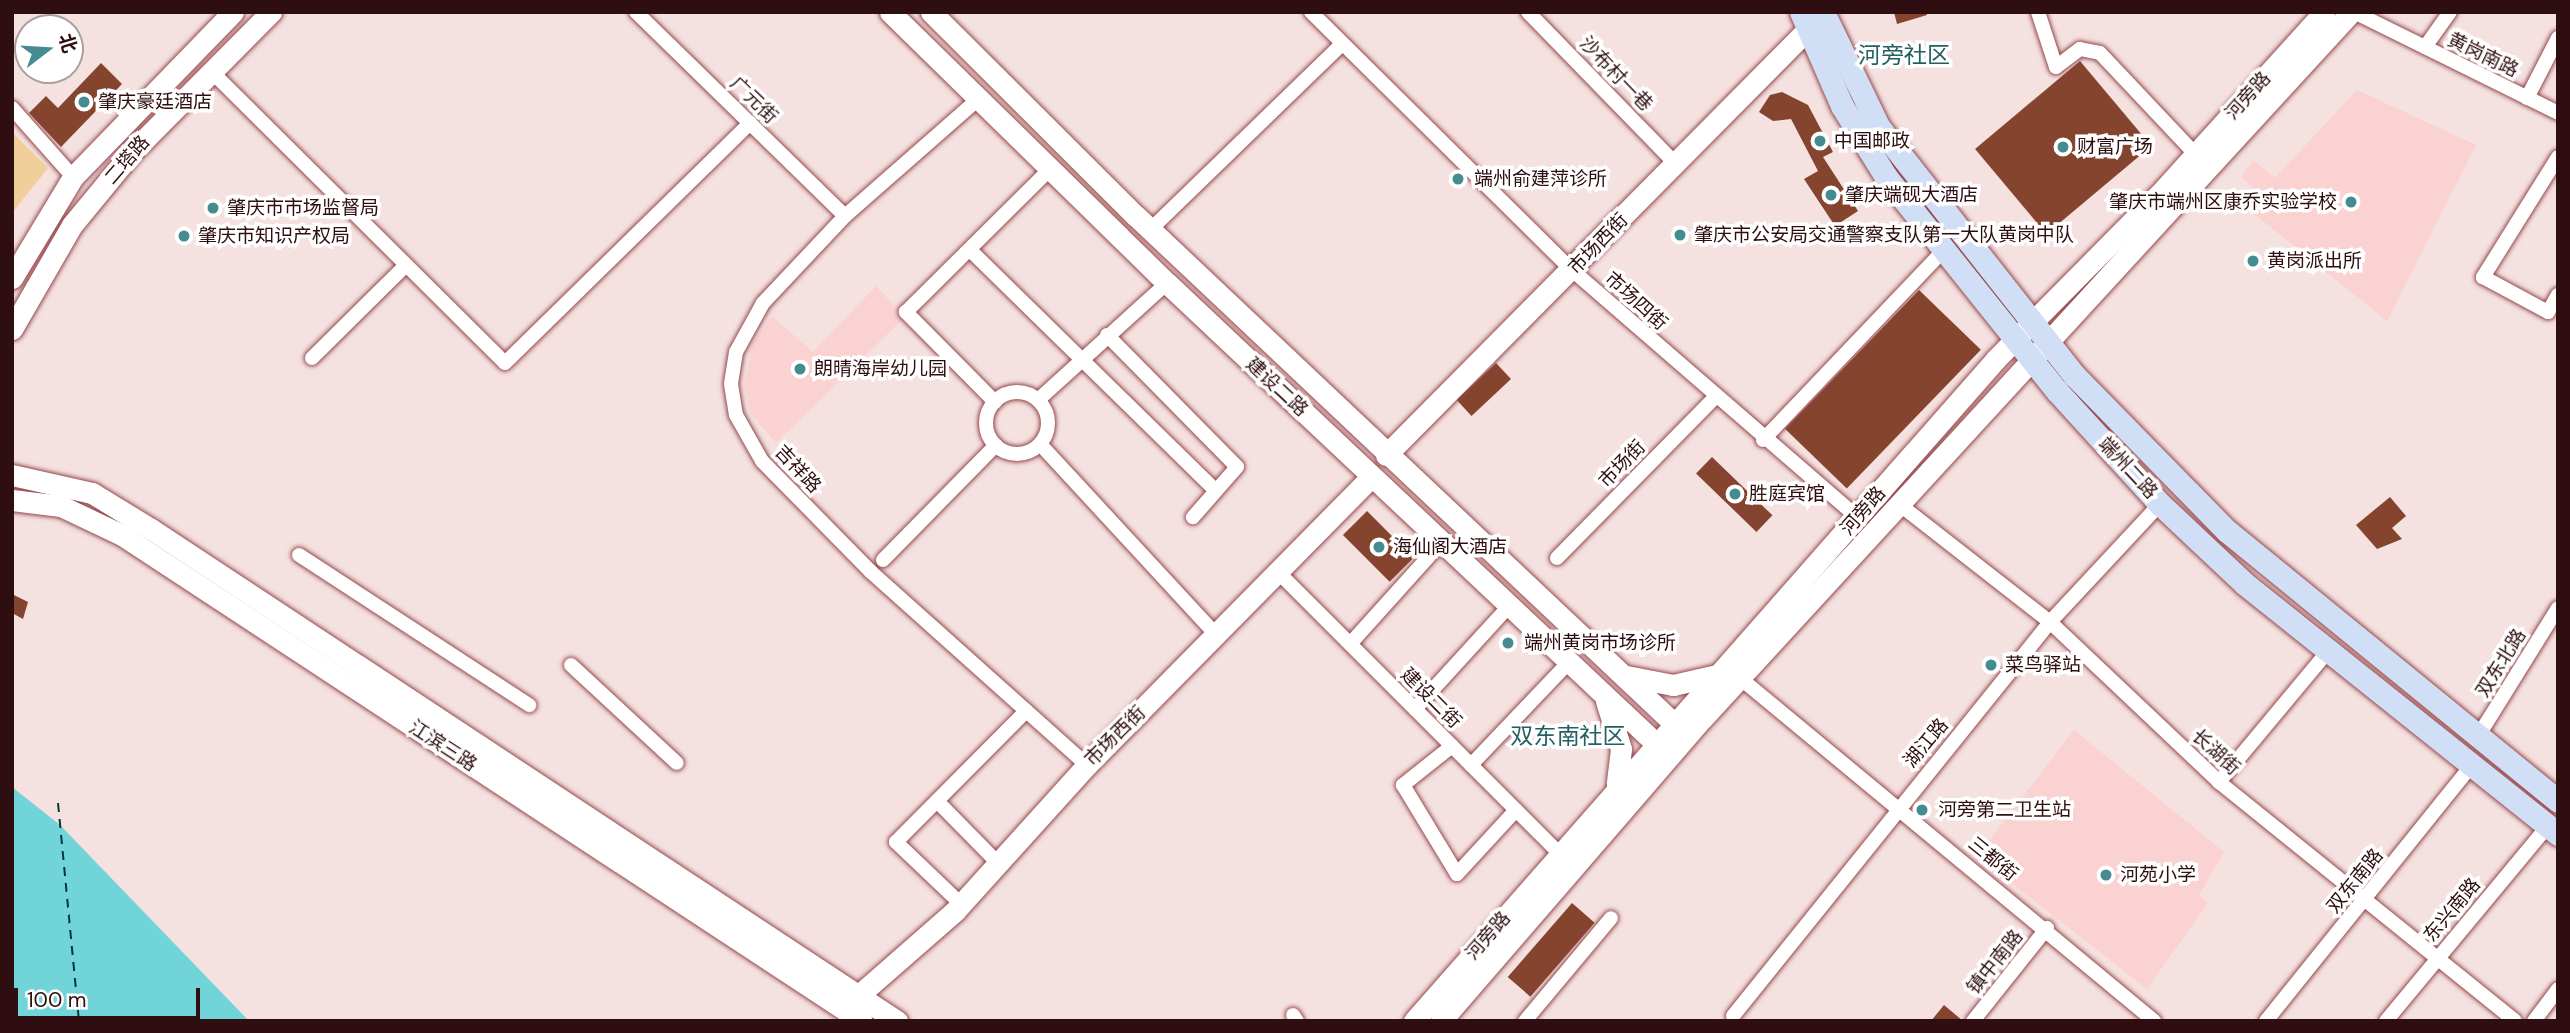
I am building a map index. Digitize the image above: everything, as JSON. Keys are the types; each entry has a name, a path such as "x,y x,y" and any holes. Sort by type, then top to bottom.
{"main road":[{"name":"二塔路","path":"12,278 73,177 233,12"},
{"name":"二塔路","path":"12,329 72,225 133,151 271,12"},
{"name":"建设二路","path":"890,12 976,101 1167,284 1662,750"},
{"name":"建设二路","path":"931,12 1150,230 1568,629 1680,730"},
{"name":"端州二路","path":"1824,12 1878,126 2047,341 2066,383 2160,504 2245,584 2553,830"},
{"name":"河旁路","path":"1730,676 1857,517 2031,321 2196,154 2324,12"},
{"name":"河旁路","path":"1441,1021 1680,730 1899,504 2353,12"},
{"name":"市场西街","path":"1386,455 1572,270 1675,163 1804,21"},
{"name":"端州二路","path":"1804,21 1842,106 1886,177 1942,252 2031,359 2066,383 2227,531 2477,738 2557,799"},
{"path":"1968,282 1988,267"},
{"name":"江滨三路","path":"12,475 92,493 152,529 897,1021"},
{"name":"市场西街","path":"859,995 961,904 1087,765 1216,635 1276,570 1371,477"},
{"name":"江滨三路","path":"12,500 61,506 122,535 862,1021"},
{"path":"1551,647 1568,629"},
{"path":"1618,672 1639,682 1673,685 1730,676"},
{"path":"1604,696 1621,749 1617,784"},
{"name":"河旁路","path":"1413,1021 1617,784 1662,750"}],"street":[{"name":"广元街","path":"636,12 845,216"},
{"name":"市场四街","path":"1311,12 1572,270 1763,440 1857,517"},
{"name":"沙布村一巷","path":"1528,12 1675,163"},
{"path":"2038,12 2056,67 2080,50 2099,53 2210,170"},
{"name":"黄岗南路","path":"2353,12 2558,113"},
{"path":"2425,47 2450,12"},
{"path":"2527,98 2558,38"},
{"path":"1150,230 1342,44"},
{"path":"211,71 505,363 750,123"},
{"name":"吉祥路","path":"976,101 845,216 747,326 731,384 736,415 769,468 871,572 1087,765"},
{"path":"12,108 73,177"},
{"path":"2558,157 2483,277 2548,312 2558,295"},
{"path":"995,402 906,312 1049,170"},
{"path":"971,250 1215,490"},
{"path":"1763,440 1942,252"},
{"path":"312,358 406,265"},
{"path":"1038,400 1080,358 1167,284"},
{"path":"1107,335 1237,467 1193,517"},
{"path":"1019,391 1038,400 1048,417 1040,444 1013,453 996,445 986,426 995,402 1019,391"},
{"name":"市场街","path":"1557,558 1715,397"},
{"path":"1040,444 1216,635"},
{"path":"883,560 996,445"},
{"name":"长湖街","path":"1899,504 2050,622 2219,782 2515,1021"},
{"name":"湖江路","path":"1733,1016 1898,806 2050,622 2160,504"},
{"path":"1350,644 1441,543"},
{"path":"299,555 529,705"},
{"name":"建设二街","path":"1276,570 1558,852"},
{"path":"1415,709 1508,606"},
{"name":"双东北路","path":"2477,738 2558,608"},
{"path":"2219,782 2329,650"},
{"path":"1471,765 1568,663"},
{"path":"571,665 677,763"},
{"name":"三都街","path":"1730,676 1898,806 2047,928 2154,1021"},
{"path":"961,904 896,842 1026,710"},
{"path":"1452,746 1403,785 1457,873 1516,810"},
{"name":"双东南路","path":"2266,1021 2472,765"},
{"path":"937,801 998,863"},
{"name":"东兴南路","path":"2386,1021 2435,959 2553,830"},
{"path":"1525,1021 1611,918"},
{"name":"镇中南路","path":"1973,1021 2047,928"},
{"path":"2534,1021 2558,989"}],"shaded area":[{"name":"肇庆市端州区康乔实验学校","path":"2357,90 2476,145 2387,321 2248,209 2261,194 2241,177 2253,160 2275,178"},
{"path":"12,132 48,168 12,213"},
{"name":"朗晴海岸幼儿园","path":"876,286 905,317 776,443 750,413 744,386 752,344 772,316 813,352"},
{"name":"河苑小学","path":"2074,730 2224,852 2199,895 2208,903 2147,989 1977,856"}],"water":[{"path":"12,787 60,825 249,1021 12,1021"}],"building":[{"path":"1894,12 1926,12 1927,15 1897,24"},
{"name":"财富广场","path":"2080,61 2151,146 2046,234 1975,149"},
{"name":"肇庆豪廷酒店","path":"101,63 122,84 61,147 29,113 46,96 58,108 84,84"},
{"path":"1782,92 1808,105 1833,152 1823,157 1858,211 1835,226 1804,179 1818,171 1791,119 1773,121 1759,112 1770,95"},
{"path":"1919,290 1981,350 1847,489 1785,429"},
{"path":"1496,363 1511,379 1472,416 1457,400"},
{"name":"胜庭宾馆","path":"1712,457 1772,515 1756,532 1696,474"},
{"path":"2390,497 2406,516 2392,528 2402,539 2377,549 2356,525"},
{"name":"海仙阁大酒店","path":"1367,511 1414,558 1390,582 1343,535"},
{"path":"12,594 28,602 23,619 12,613"},
{"path":"1572,903 1595,923 1530,997 1508,977"},
{"path":"1944,1005 1963,1021 1931,1021"}],"ferry route":[{"path":"58,803 79,1021"}],"place":[{"name":"肇庆豪廷酒店","path":"84,102"},
{"name":"中国邮政","path":"1820,141"},
{"name":"财富广场","path":"2063,147"},
{"name":"端州俞建萍诊所","path":"1458,179"},
{"name":"肇庆端砚大酒店","path":"1831,195"},
{"name":"肇庆市端州区康乔实验学校","path":"2351,202"},
{"name":"肇庆市市场监督局","path":"213,208"},
{"name":"肇庆市公安局交通警察支队第一大队黄岗中队","path":"1680,235"},
{"name":"肇庆市知识产权局","path":"184,236"},
{"name":"黄岗派出所","path":"2253,261"},
{"name":"朗晴海岸幼儿园","path":"800,369"},
{"name":"胜庭宾馆","path":"1735,494"},
{"name":"海仙阁大酒店","path":"1379,547"},
{"name":"端州黄岗市场诊所","path":"1508,643"},
{"name":"菜鸟驿站","path":"1991,665"},
{"name":"河旁第二卫生站","path":"1922,810"},
{"name":"河苑小学","path":"2106,875"}],"district":[{"name":"河旁社区","path":"1904,55"},
{"name":"双东南社区","path":"1568,736"}]}
